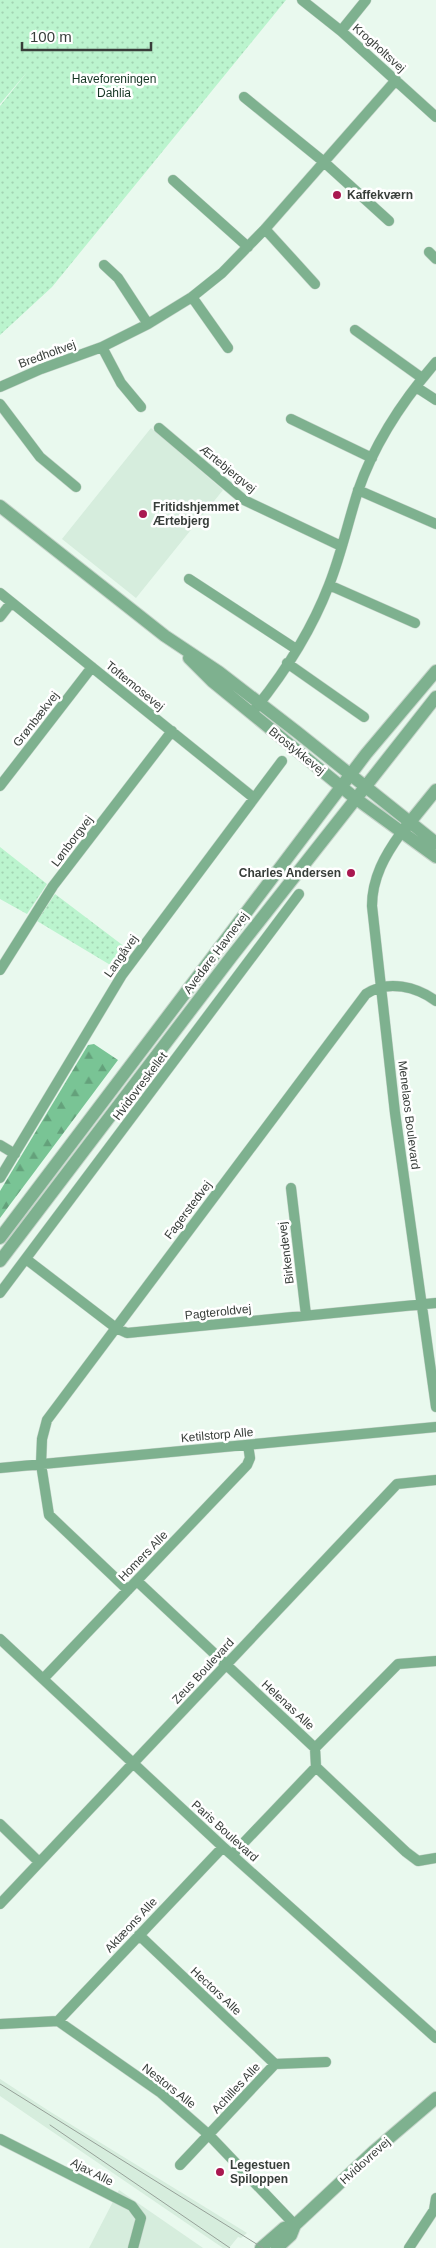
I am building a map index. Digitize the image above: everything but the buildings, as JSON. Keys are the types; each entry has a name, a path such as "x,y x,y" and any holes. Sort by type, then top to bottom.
{"street":[{"name":"Krogholtsvej","path":"302,0 341,31 435,115"},
{"path":"341,31 366,0"},
{"name":"Bredholtvej","path":"0,387 41,368 102,347 148,324 192,297 248,247 265,229 396,80"},
{"path":"244,96 324,162 389,221"},
{"path":"173,180 248,247"},
{"path":"265,229 315,284"},
{"path":"104,265 118,278 148,324"},
{"path":"192,297 228,348"},
{"path":"355,330 422,378"},
{"path":"102,347 121,383 141,407"},
{"path":"251,714 296,649 329,585 358,490 372,458 416,386 436,362"},
{"path":"416,386 436,400"},
{"path":"0,404 40,457 76,486"},
{"path":"291,420 372,458"},
{"name":"Ærtebjergvej","path":"159,428 244,500 341,546"},
{"path":"358,490 436,524"},
{"name":"Brostykkevej","path":"0,506 165,636 219,672 260,703 436,843"},
{"path":"189,578 296,649"},
{"path":"329,585 415,623"},
{"name":"Toftemosevej","path":"0,594 254,798"},
{"path":"0,617 11,602"},
{"name":"Brostykkevej","path":"165,636 212,681 251,714 355,798 436,857"},
{"path":"287,663 364,717"},
{"name":"Grønbækvej","path":"0,786 92,667"},
{"name":"Avedøre Havnevej","path":"0,1238 341,787 436,671"},
{"name":"Avedøre Havnevej","path":"0,1261 232,956 436,697"},
{"name":"Lønborgvej","path":"0,970 53,886 172,731"},
{"name":"Langåvej","path":"0,1178 122,975 282,761"},
{"path":"401,833 436,790"},
{"name":"Menelaos Boulevard","path":"401,833 376,875 372,889 396,1113 436,1407"},
{"name":"Hvidovreskellet","path":"0,1294 299,894"},
{"path":"381,986 406,986 425,993 436,1001"},
{"name":"Fagerstedvej","path":"41,1464 42,1439 47,1420 366,994 381,986"},
{"path":"0,1145 14,1154"},
{"name":"Birkendevej","path":"291,1188 306,1315"},
{"name":"Pagteroldvej","path":"26,1259 116,1328 127,1334 436,1303"},
{"name":"Ketilstorp Alle","path":"0,1468 436,1427"},
{"name":"Homers Alle","path":"43,1679 247,1465 250,1458 248,1445"},
{"path":"41,1464 49,1515 128,1590"},
{"name":"Zeus Boulevard","path":"0,1904 397,1484 436,1480"},
{"name":"Helenas Alle","path":"137,1581 315,1748 316,1767"},
{"name":"Paris Boulevard","path":"0,1639 223,1847 436,2038"},
{"path":"315,1748 398,1664 436,1661"},
{"path":"232,1855 316,1767 406,1852 418,1860 436,1858"},
{"path":"0,1824 39,1862"},
{"name":"Aktæons Alle","path":"58,2021 223,1847"},
{"name":"Hectors Alle","path":"139,1936 275,2064"},
{"path":"0,2024 58,2021"},
{"name":"Nestors Alle","path":"58,2021 161,2093 209,2135 295,2225"},
{"name":"Achilles Alle","path":"180,2165 275,2064 326,2062"},
{"name":"Hvidovrevej","path":"276,2248 291,2235 295,2225 374,2151 436,2098"},
{"name":"Ajax Alle","path":"0,2139 132,2206 141,2218 133,2248"},
{"path":"409,2248 434,2210 436,2198"},
{"name":"Hvidovrevej","path":"261,2248 284,2228 295,2225"}],"shaded area":[{"name":"Fritidshjemmet Ærtebjerg","path":"151,428 223,490 136,598 62,539"},
{"path":"0,2079 247,2233 241,2238 238,2237 229,2248 223,2248 0,2096"},
{"path":"119,2190 203,2248 89,2248"}],"green space":[{"name":"Haveforeningen Dahlia","path":"0,0 286,0 52,287 0,335 0,106 28,71 0,104"},
{"path":"0,847 47,884 27,914 0,899"},
{"path":"55,894 129,950 117,969 37,921"},
{"path":"94,1044 118,1060 0,1218 0,1191 88,1045"}],"tram line":[{"path":"0,2084 263,2248"},
{"path":"50,2125 230,2248"}],"place":[{"name":"Kaffekværn","path":"337,195"},
{"name":"Fritidshjemmet Ærtebjerg","path":"143,514"},
{"name":"Charles Andersen","path":"351,873"},
{"name":"Legestuen Spiloppen","path":"220,2172"}]}
